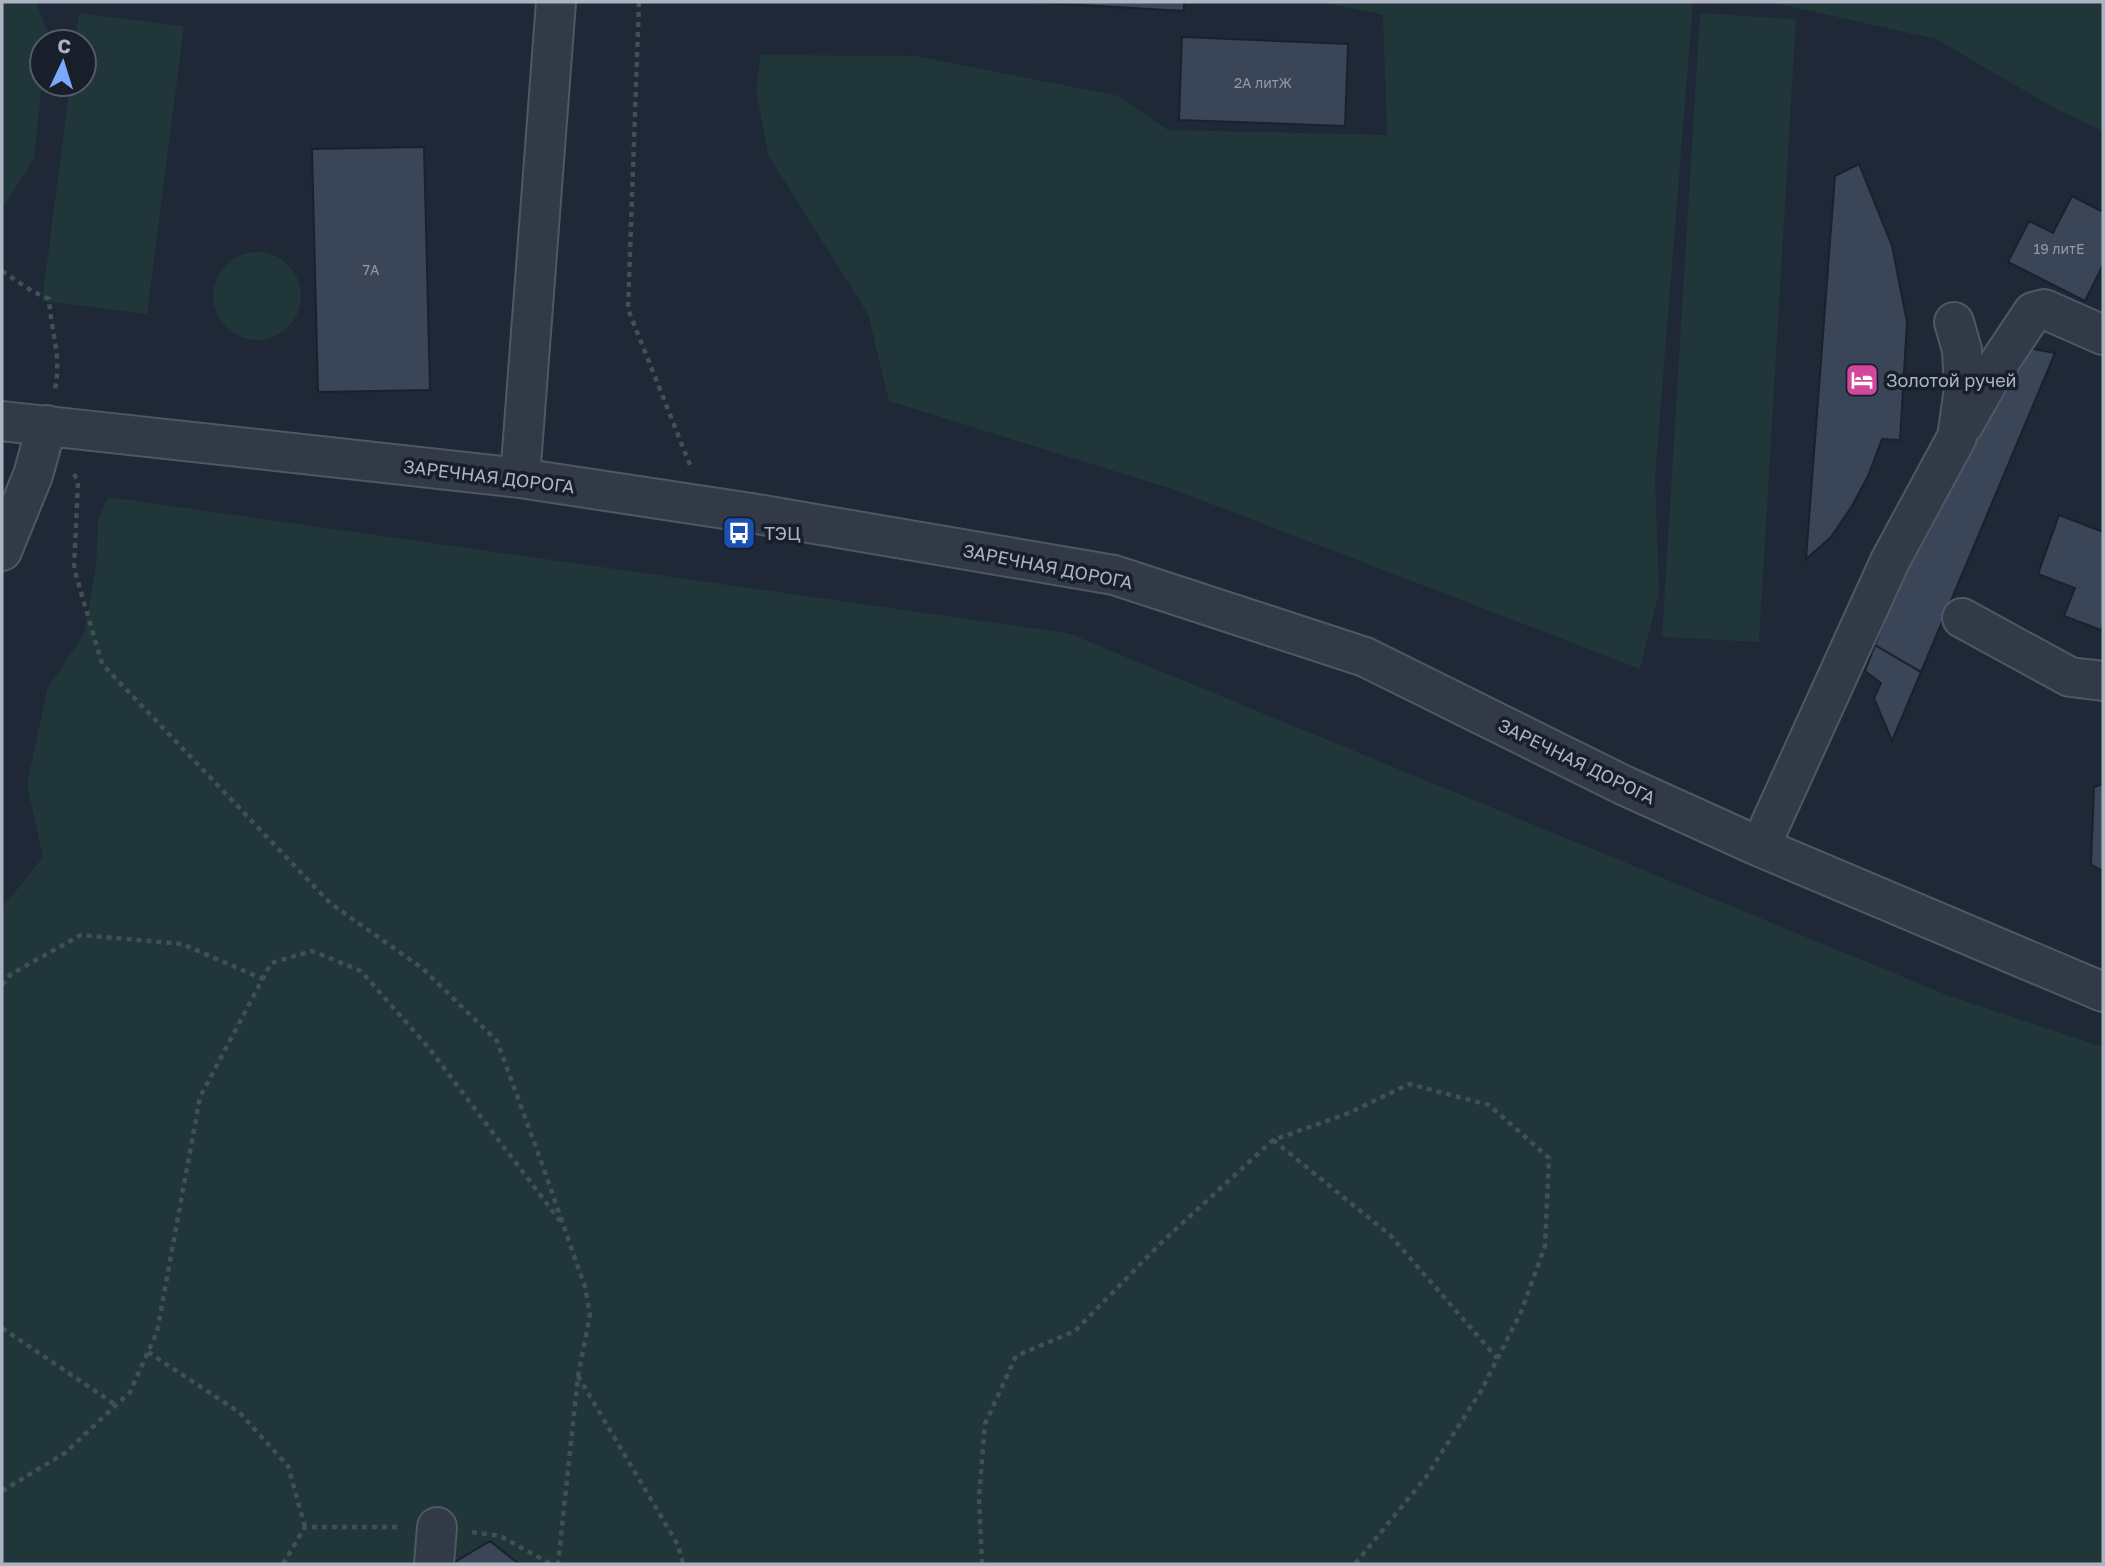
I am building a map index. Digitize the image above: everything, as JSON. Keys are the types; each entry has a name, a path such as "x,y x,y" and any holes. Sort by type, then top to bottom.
{"street":[{"path":"520,478 556,2"},
{"path":"1760,846 1890,561 1997,366 2033,312 2044,309 2103,335"},
{"path":"1954,322 1962,350 1964,389 1957,437"},
{"name":"ЗАРЕЧНАЯ ДОРОГА","path":"2,421 520,478 751,513 1114,575 1365,657 1623,785 2103,992"},
{"path":"2,551 33,475 47,425"},
{"path":"1962,618 2070,677 2103,681"},
{"path":"434,1564 437,1527"}],"path":[{"path":"639,2 628,309 708,508"},
{"path":"2,271 32,292 49,299 50,324 58,348 58,373 47,425 78,482 74,568 102,664 330,903 422,968 497,1041 585,1287 590,1315 578,1376 558,1564"},
{"path":"2,985 11,974 81,935 182,944 262,979"},
{"path":"2,1492 65,1453 130,1392 157,1332 200,1097 271,962 312,951 361,971 428,1047 563,1225"},
{"path":"982,1564 979,1497 985,1424 1016,1356 1075,1331 1163,1241 1273,1140 1349,1113 1409,1084 1489,1105 1549,1158 1545,1246 1521,1312 1481,1391 1426,1478 1355,1564"},
{"path":"1273,1140 1390,1235 1497,1359"},
{"path":"2,1328 116,1405"},
{"path":"148,1352 239,1412 288,1466 305,1527 283,1564"},
{"path":"578,1376 678,1545 683,1564"},
{"path":"305,1527 437,1527 500,1536 551,1564"}],"green space":[{"path":"2,2 36,2 46,28 28,28 28,98 41,98 34,159 2,209"},
{"path":"1321,2 1693,2 1655,478 1659,592 1640,669 1175,490 889,401 868,314 768,155 756,89 761,55 916,56 1119,96 1168,130 1387,135 1383,15"},
{"path":"1770,2 2103,2 2103,131 2054,108 1936,39"},
{"path":"79,13 184,26 147,314 42,301 68,98 98,98 98,28 77,28"},
{"path":"1700,13 1796,19 1759,642 1662,637"},
{"path":"257,252 282,259 294,271 301,296 294,321 282,333 257,340 232,333 220,321 213,296 220,271 232,259"},
{"path":"108,497 1068,633 1947,995 2103,1047 2103,1564 2,1564 2,908 43,857 27,785 47,689 84,634 96,566 98,521"}],"building":[{"path":"1030,2 1184,2 1184,11"},
{"path":"1182,37 1348,44 1345,126 1179,120"},
{"path":"424,147 430,390 318,392 312,149"},
{"name":"Золотой ручей","path":"1859,164 1892,246 1907,322 1900,440 1882,439 1868,476 1852,506 1831,537 1806,559 1835,176"},
{"path":"2072,196 2103,212 2103,265 2085,301 2008,262 2029,221 2053,233"},
{"path":"2028,348 2055,353 1921,672 1875,645 1905,568 1981,425"},
{"path":"2059,515 2103,532 2101,630 2064,616 2075,588 2038,574"},
{"path":"1875,645 1921,672 1892,741 1874,698 1881,683 1865,671"},
{"path":"2103,784 2103,871 2091,865 2094,787"},
{"path":"490,1541 519,1564 455,1564 455,1562"}],"place":[{"name":"Золотой ручей","path":"1862,380"},
{"name":"ТЭЦ","path":"739,533"}]}
